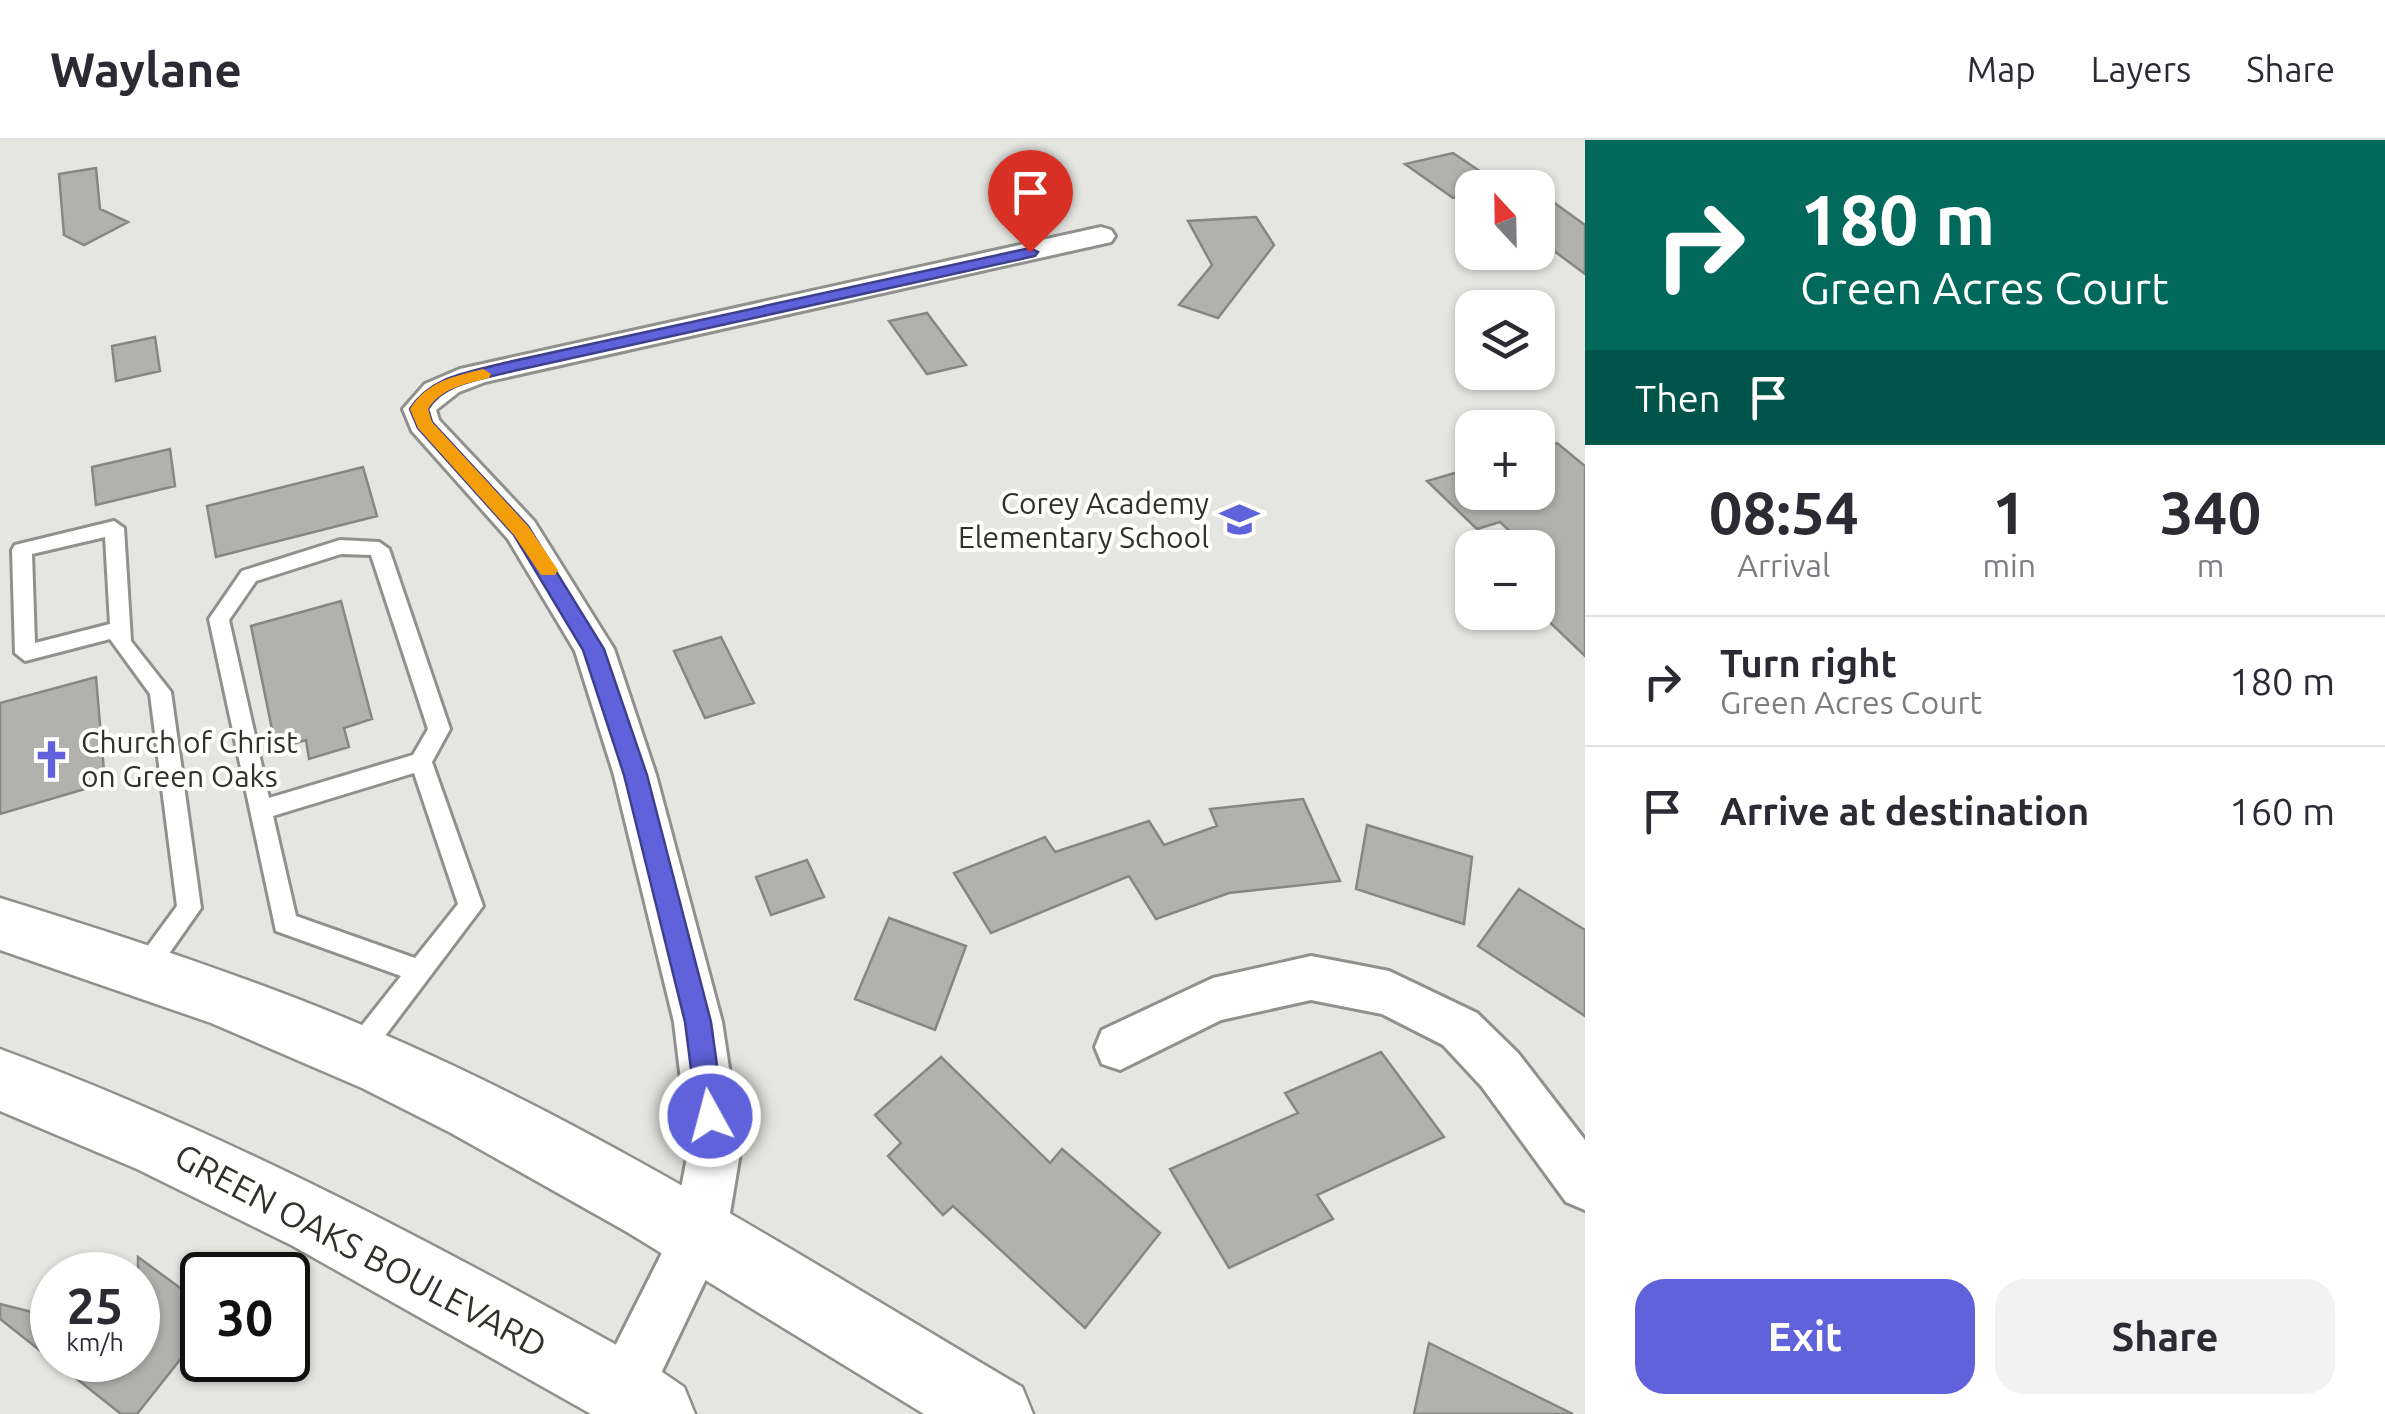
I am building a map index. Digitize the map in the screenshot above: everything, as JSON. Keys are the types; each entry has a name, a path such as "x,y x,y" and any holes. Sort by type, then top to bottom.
{"main road":[{"path":"0,924 142,970 294,1026 482,1115 699,1237 996,1414"},
{"name":"GREEN OAKS BOULEVARD","path":"0,1080 166,1147 368,1246 640,1402"}],"street":[{"path":"640,1402 699,1237 715,1147 698,1022 619,717 594,649 521,530 424,424 419,409 428,394 448,383 510,366 1101,236"},
{"path":"1120,1047 1213,1000 1311,978 1389,993 1460,1029 1500,1070 1585,1183"}],"lane":[{"path":"120,629 25,653 22,550 114,528 121,643 160,692 189,908 142,970"},
{"path":"261,810 421,762 439,729 379,550 340,546 249,576 220,619 285,923 420,971"},
{"path":"355,1054 471,906 421,762"}],"building":[{"path":"1453,153 1478,170 1455,170 1453,198 1405,164"},
{"path":"96,168 100,209 128,222 84,245 64,235 59,174"},
{"path":"1555,203 1585,225 1585,274 1555,252"},
{"path":"1256,217 1274,245 1218,318 1179,305 1212,265 1188,221"},
{"path":"927,313 966,365 927,374 889,321"},
{"path":"155,337 160,371 116,381 112,346"},
{"path":"1555,444 1585,466 1585,656 1555,627 1555,530 1509,530 1500,522 1477,529 1457,510 1555,510"},
{"path":"170,449 175,486 96,505 92,467"},
{"path":"363,467 377,516 216,557 207,506"},
{"path":"1455,473 1455,508 1427,481"},
{"path":"341,601 372,719 344,728 349,747 309,759 306,740 276,749 251,626"},
{"path":"721,637 754,703 705,718 674,651"},
{"name":"Church of Christ on Green Oaks","path":"96,677 105,783 0,814 0,703"},
{"path":"1303,799 1340,881 1229,893 1156,919 1129,876 991,933 954,873 1045,837 1055,852 1149,821 1164,845 1217,826 1210,809"},
{"path":"1367,825 1472,857 1464,924 1356,889"},
{"path":"807,860 824,897 771,915 756,877"},
{"path":"1519,889 1585,930 1585,1016 1478,946"},
{"path":"889,918 966,946 935,1030 855,999"},
{"path":"1381,1052 1444,1137 1317,1195 1333,1219 1229,1268 1170,1169 1298,1113 1285,1093"},
{"path":"941,1057 1050,1163 1062,1149 1160,1233 1085,1328 953,1206 943,1215 888,1156 901,1143 875,1115"},
{"path":"160,1273 180,1288 180,1360 137,1414 121,1414 81,1382 160,1382"},
{"path":"0,1304 30,1312 30,1343 0,1319"},
{"path":"1429,1343 1573,1414 1414,1414"}],"slow traffic":[{"path":"483,374 448,383 428,394 419,409 424,424 521,530 548,570"}],"place":[{"name":"Corey Academy Elementary School","path":"1239,520"},
{"name":"Church of Christ on Green Oaks","path":"51,759"}],"route":[{"path":"710,1116 698,1022 636,775 594,649 521,530 424,424 419,409 428,394 448,383 510,366 1030,252"}]}
